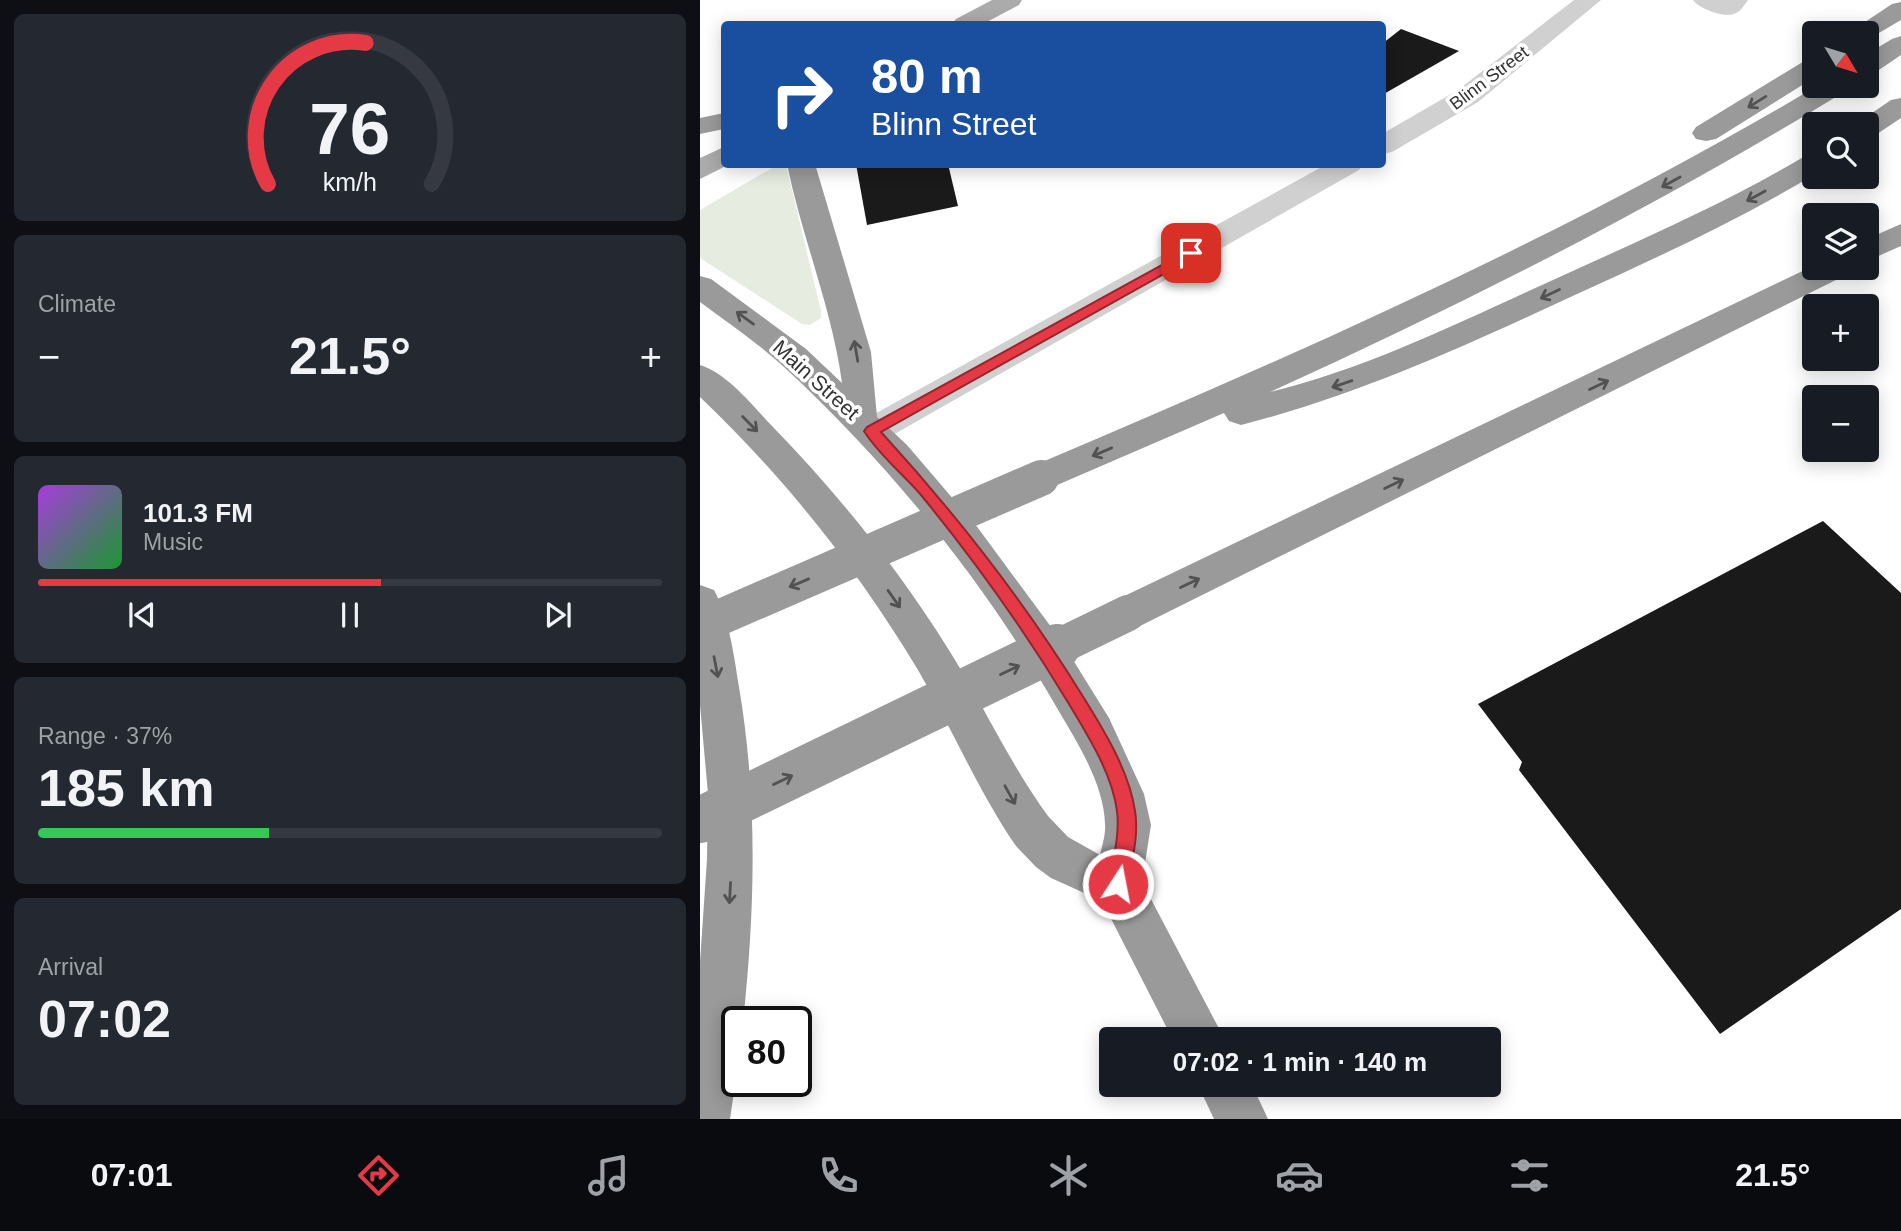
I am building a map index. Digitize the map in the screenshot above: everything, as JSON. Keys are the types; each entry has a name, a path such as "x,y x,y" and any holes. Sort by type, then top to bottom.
{"highway":[{"path":"1880,23 1901,9"},
{"path":"1880,57 1901,44"},
{"path":"1428,306 1802,73"},
{"path":"700,626 1162,426 1428,306 1638,200 1814,98"},
{"path":"1879,120 1901,106"},
{"path":"700,126 721,122"},
{"path":"802,168 808,198 853,337 866,425"},
{"path":"1162,426 1278,403 1384,369 1673,238 1802,170"},
{"path":"1879,245 1901,234"},
{"path":"700,820 1810,280"},
{"name":"Main Street","path":"700,286 794,357 866,425 925,490 984,565 1046,651 1094,731 1117,778 1126,810 1127,840 1118,884"},
{"path":"700,377 773,448 848,535 922,641 1017,807 1039,838 1050,851 1076,868 1118,884 1193,1027"},
{"path":"700,601 721,692 733,812 726,941 704,1119"},
{"path":"1230,1097 1242,1119"}],"main road":[{"path":"971,21 1010,0"},
{"path":"700,170 721,158"}],"street":[{"name":"Blinn Street","path":"1386,144 1468,96 1589,0"},
{"path":"866,425 1342,168"}],"shaded area":[{"path":"772,168 787,168 821,318 810,325 802,324 700,258 700,210"}],"building":[{"path":"1401,29 1459,51 1386,93 1386,41"},
{"path":"857,168 949,168 958,206 867,225"},
{"path":"1823,521 1901,593 1901,909 1720,1034 1519,770 1522,762 1478,704"}],"route":[{"path":"1118,884 1127,840 1126,810 1117,778 1094,731 1046,651 996,580 925,490 872,431 1191,253"}]}
